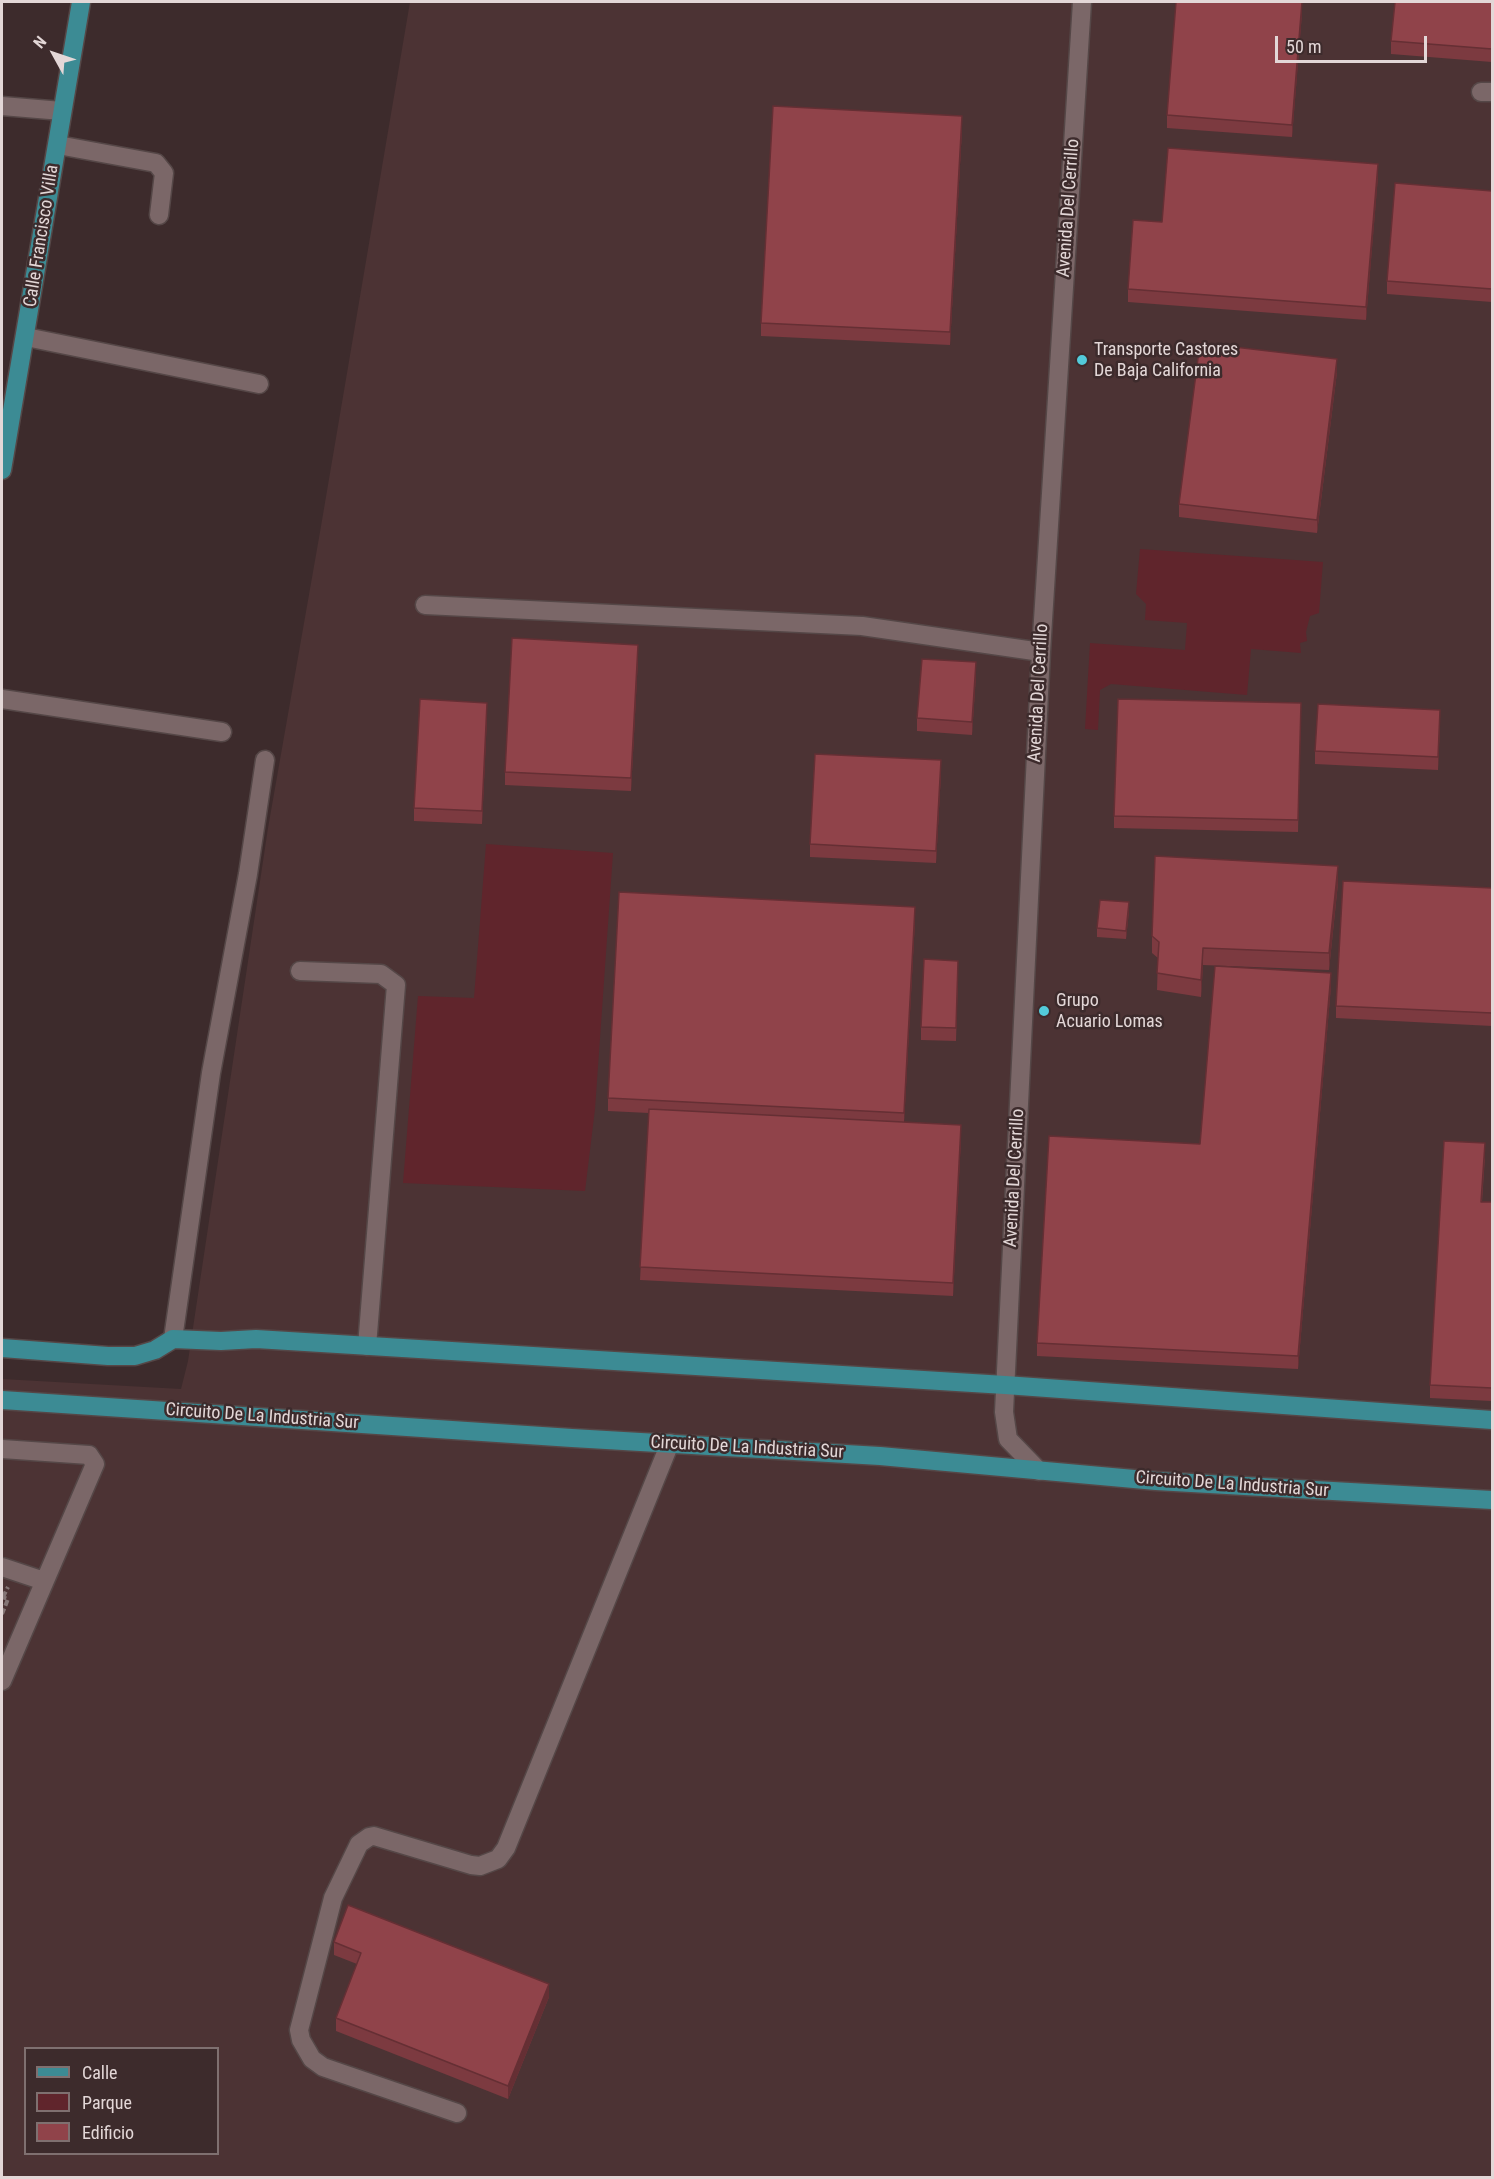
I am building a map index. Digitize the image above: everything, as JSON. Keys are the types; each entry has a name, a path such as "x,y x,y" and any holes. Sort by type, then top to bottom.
{"main road":[{"name":"Calle Francisco Villa","path":"2,470 81,2"},
{"path":"2,1348 135,1356 155,1350 173,1339 221,1341 256,1339 1005,1385 1492,1420"},
{"name":"Circuito De La Industria Sur","path":"2,1400 880,1456 1039,1471 1336,1492 1492,1500"}],"street":[{"name":"Avenida Del Cerrillo","path":"1039,1471 1008,1439 1004,1412 1041,652 1082,2"},
{"path":"2,105 62,111"},
{"path":"58,145 156,163 164,173 159,215"},
{"path":"26,337 259,384"},
{"path":"425,605 862,626 1041,652"},
{"path":"2,699 222,732"},
{"path":"173,1339 211,1073 246,886 265,760"},
{"path":"300,970 381,974 396,985 367,1346"},
{"path":"457,2113 323,2067 312,2059 301,2040 299,2030 333,1898 359,1844 369,1837 374,1836 471,1865 480,1866 498,1859 506,1848 670,1443"},
{"path":"2,1449 88,1455 95,1464 2,1681"},
{"path":"2,1567 44,1581"}],"path":[{"path":"2,1597 8,1599 2,1614"}],"shaded area":[{"path":"410,2 1492,2 1492,2177 2,2177 2,1379 181,1389 188,1361 268,828"}],"green space":[{"path":"1140,549 1323,562 1319,613 1310,616 1306,632 1307,641 1300,643 1301,653 1251,649 1247,695 1111,684 1100,690 1098,730 1085,729 1090,643 1185,650 1187,623 1145,620 1146,604 1136,594"},
{"path":"486,844 613,853 595,1109 585,1191 403,1183 418,996 474,998"}],"building":[{"path":"1176,2 1302,2 1292,125 1167,115"},
{"path":"1395,2 1492,2 1492,49 1391,41"},
{"path":"773,106 962,116 950,332 761,323"},
{"path":"1168,148 1378,164 1366,307 1128,289 1133,220 1162,222"},
{"path":"1395,183 1492,191 1492,289 1387,281"},
{"path":"1200,343 1337,359 1317,520 1179,504"},
{"path":"512,638 638,645 631,778 505,772"},
{"path":"922,659 976,662 972,722 917,718"},
{"path":"420,699 487,703 482,811 414,808"},
{"path":"1118,699 1301,703 1298,820 1114,816"},
{"path":"1318,704 1440,710 1438,757 1315,751"},
{"path":"815,754 941,760 936,851 810,844"},
{"path":"1155,856 1338,866 1329,953 1203,948 1201,980 1157,973 1159,942 1152,936"},
{"path":"1343,881 1492,888 1492,1013 1336,1006"},
{"path":"619,892 915,907 904,1113 608,1098"},
{"path":"1100,900 1129,902 1126,931 1097,928"},
{"path":"924,959 958,961 956,1028 921,1027"},
{"path":"1215,966 1331,973 1298,1356 1037,1343 1049,1136 1200,1144"},
{"path":"649,1109 961,1125 953,1283 640,1267"},
{"path":"1444,1141 1485,1143 1481,1202 1492,1202 1492,1388 1430,1385"},
{"path":"348,1905 549,1984 508,2086 336,2018 361,1953 334,1942"}],"place":[{"name":"Transporte Castores De Baja California","path":"1082,360"},
{"name":"Grupo Acuario Lomas","path":"1044,1011"}]}
